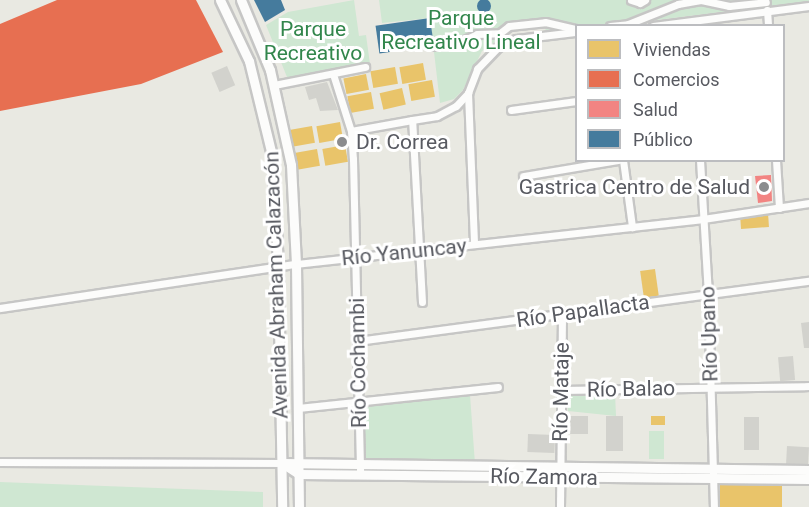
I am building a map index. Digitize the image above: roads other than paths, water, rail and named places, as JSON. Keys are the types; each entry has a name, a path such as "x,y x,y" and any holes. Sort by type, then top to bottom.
{"main road":[{"name":"Avenida Abraham Calazacón","path":"222,0 245,49 266,124 274,179 278,267 282,507"},
{"name":"Avenida Abraham Calazacón","path":"241,0 258,34 274,85 291,165 296,264 299,507"},
{"name":"Río Zamora","path":"282,463 809,479"},
{"path":"282,463 299,474"},
{"name":"Río Zamora","path":"715,475 809,470"},
{"name":"Río Zamora","path":"299,474 560,472"}],"street":[{"path":"631,0 640,3 645,0"},
{"path":"628,24 678,4 701,0 729,6 809,6"},
{"path":"692,23 767,6"},
{"path":"767,6 768,24"},
{"path":"434,46 458,43 477,34 500,33 508,26 545,22 575,30"},
{"path":"351,131 444,113 456,106 468,93 477,69 498,47 516,39 575,30"},
{"path":"274,85 365,67"},
{"name":"Río Cochambi","path":"333,74 351,131 360,475"},
{"path":"468,93 474,244"},
{"path":"511,110 575,101"},
{"path":"412,120 422,302"},
{"path":"523,176 609,162"},
{"path":"621,162 632,227"},
{"name":"Río Upano","path":"700,162 708,294 715,475 714,507"},
{"path":"776,162 779,208"},
{"name":"Río Yanuncay","path":"0,308 296,264 703,219 809,203"},
{"name":"Río Papallacta","path":"357,341 809,281"},
{"name":"Río Mataje","path":"560,507 562,314"},
{"name":"Río Balao","path":"561,390 809,386"},
{"path":"298,408 498,387"},
{"name":"Río Zamora","path":"0,462 282,463"}],"place":[{"name":"Dr. Correa","path":"342,142"},
{"name":"Gastrica Centro de Salud","path":"764,187"}],"park label":[{"name":"Parque Recreativo Lineal","path":"461,30"},
{"name":"Parque Recreativo","path":"313,41"}]}
